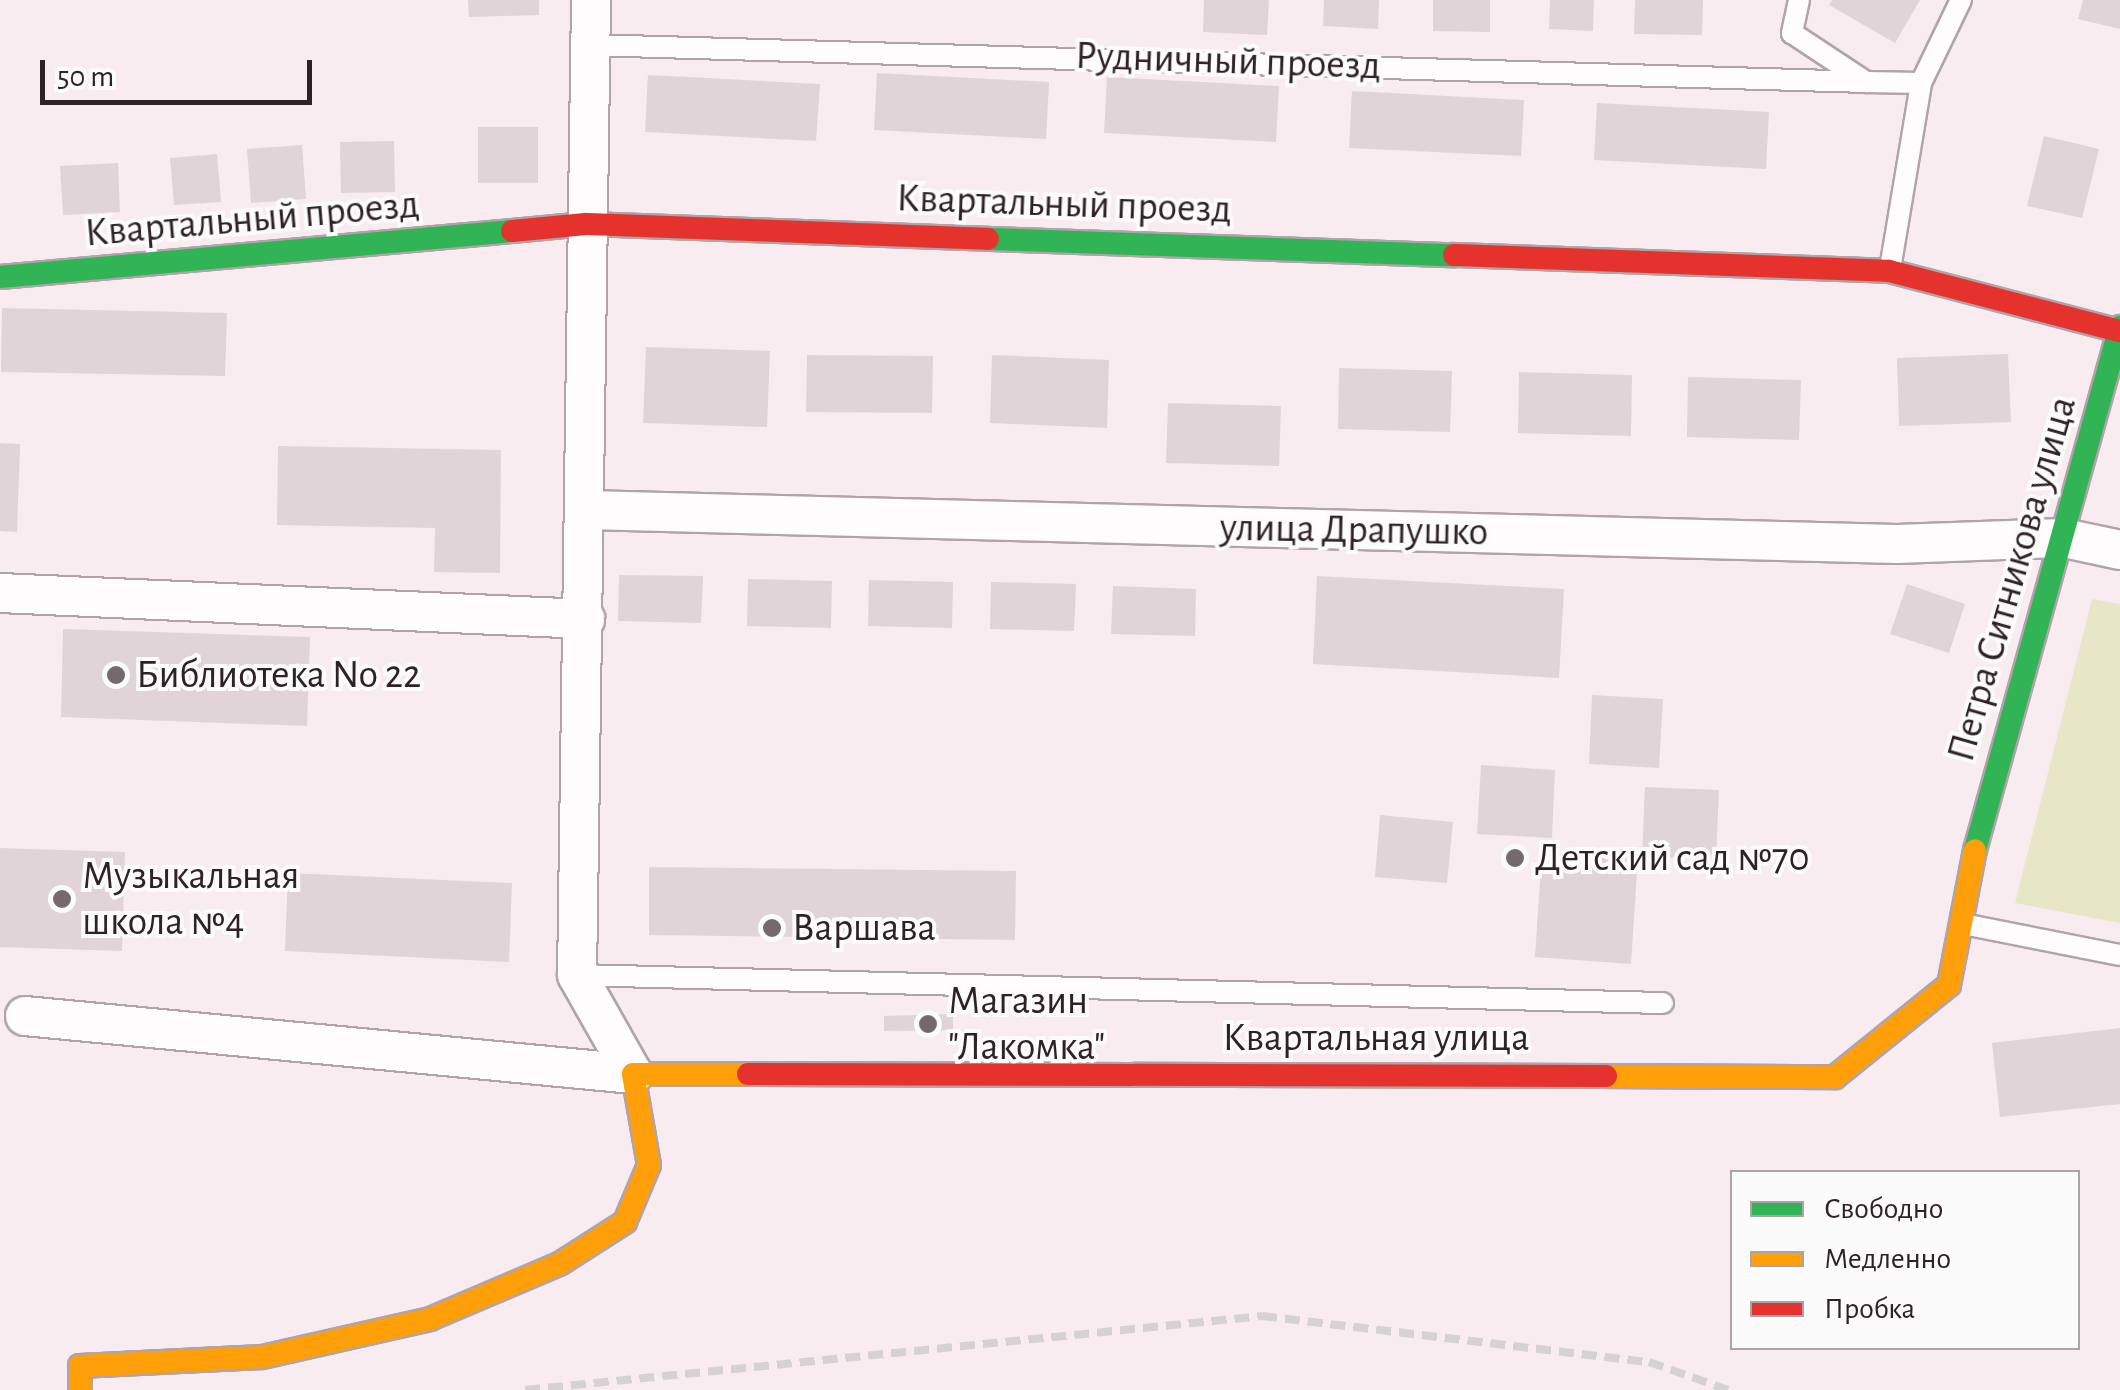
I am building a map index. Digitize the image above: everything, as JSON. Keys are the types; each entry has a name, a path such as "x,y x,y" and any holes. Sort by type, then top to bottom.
{"street":[{"path":"80,1390 80,1366 262,1357 430,1319 560,1264 625,1222 648,1165 632,1074 577,975 587,510 586,224 591,0"},
{"name":"Квартальный проезд","path":"0,277 586,224 1890,271 2120,330"},
{"name":"Петра Ситникова улица","path":"1975,850 2120,330"},
{"name":"улица Драпушко","path":"587,510 1897,544 2064,538 2120,550"},
{"path":"0,593 584,619"},
{"name":"Квартальная улица","path":"632,1074 1835,1077 1949,985 1975,850"},
{"path":"25,1016 632,1074"}],"lane":[{"path":"1799,0 1792,34 1866,82"},
{"path":"1890,271 1921,82 1961,0"},
{"name":"Рудничный проезд","path":"590,45 1921,82"},
{"path":"1961,924 2120,955"},
{"path":"577,975 1663,1003"}],"green space":[{"path":"2092,599 2120,604 2120,923 2015,903"}],"building":[{"path":"468,0 539,0 539,15 469,17"},
{"path":"1204,0 1269,0 1267,35 1203,32"},
{"path":"1324,0 1379,0 1378,29 1323,26"},
{"path":"1433,0 1490,0 1490,32 1433,31"},
{"path":"1550,0 1594,0 1593,31 1549,29"},
{"path":"1635,0 1703,0 1702,35 1634,34"},
{"path":"1832,0 1920,0 1895,43 1829,5"},
{"path":"2083,0 2120,0 2120,29 2078,19"},
{"path":"877,73 1049,82 1046,139 874,130"},
{"path":"648,75 820,84 816,141 645,132"},
{"path":"1107,77 1279,86 1276,142 1104,133"},
{"path":"1352,91 1524,100 1521,156 1349,148"},
{"path":"1597,103 1769,112 1766,169 1594,160"},
{"path":"478,127 538,127 538,183 478,183"},
{"path":"2044,136 2099,149 2082,218 2027,206"},
{"path":"394,141 395,192 341,193 340,142"},
{"path":"302,145 306,199 251,203 247,149"},
{"path":"217,154 221,202 174,205 170,158"},
{"path":"118,163 120,212 63,215 60,166"},
{"path":"2,308 227,313 225,376 1,372"},
{"path":"646,347 770,351 767,427 643,423"},
{"path":"2008,354 2011,422 1899,426 1897,358"},
{"path":"807,355 933,356 932,413 806,412"},
{"path":"992,355 1109,360 1107,428 990,423"},
{"path":"1339,368 1452,371 1450,432 1338,429"},
{"path":"1519,372 1632,375 1631,436 1518,433"},
{"path":"1688,377 1801,380 1799,440 1687,437"},
{"path":"1168,403 1281,406 1279,466 1166,463"},
{"path":"0,443 20,444 17,532 0,531"},
{"path":"278,446 501,450 500,573 434,572 435,528 277,525"},
{"path":"619,575 703,576 701,623 618,621"},
{"path":"1317,576 1564,589 1559,678 1313,664"},
{"path":"748,579 832,581 831,628 747,626"},
{"path":"869,580 953,582 952,628 868,626"},
{"path":"991,582 1076,584 1074,631 990,629"},
{"path":"1907,584 1965,604 1949,653 1890,634"},
{"path":"1113,586 1196,589 1195,636 1111,634"},
{"path":"63,629 310,637 307,726 61,717"},
{"path":"1592,695 1663,699 1659,768 1589,764"},
{"path":"1481,765 1555,770 1552,838 1477,834"},
{"path":"1645,787 1719,790 1716,860 1642,856"},
{"path":"1380,815 1453,822 1447,883 1375,877"},
{"name":"Музыкальная школа №4","path":"0,848 125,852 122,951 0,947"},
{"path":"1542,851 1638,857 1631,964 1535,957"},
{"path":"649,867 1016,871 1015,940 649,935"},
{"path":"288,873 512,883 509,962 285,951"},
{"path":"953,1014 953,1030 884,1031 884,1016"},
{"path":"2120,1028 2120,1104 2000,1117 1992,1043"}],"railway":[{"path":"525,1390 1262,1316 1649,1362 1728,1390"}],"traffic: fast":[{"path":"0,277 512,231"},
{"path":"988,239 1454,255"},
{"path":"1975,850 2120,327"}],"traffic: slow":[{"path":"1606,1076 1835,1077 1949,985 1975,850"},
{"path":"80,1390 80,1366 262,1357 430,1319 561,1263 625,1222 649,1165 633,1074 748,1074"}],"traffic: jam":[{"path":"512,231 586,224 988,239"},
{"path":"1454,255 1889,271 2120,331"},
{"path":"748,1074 1606,1076"}],"place":[{"name":"Библиотека No 22","path":"116,675"},
{"name":"Детский сад №70","path":"1515,858"},
{"name":"Музыкальная школа №4","path":"62,899"},
{"name":"Варшава","path":"772,928"},
{"name":"Магазин \"Лакомка\"","path":"928,1024"}]}
